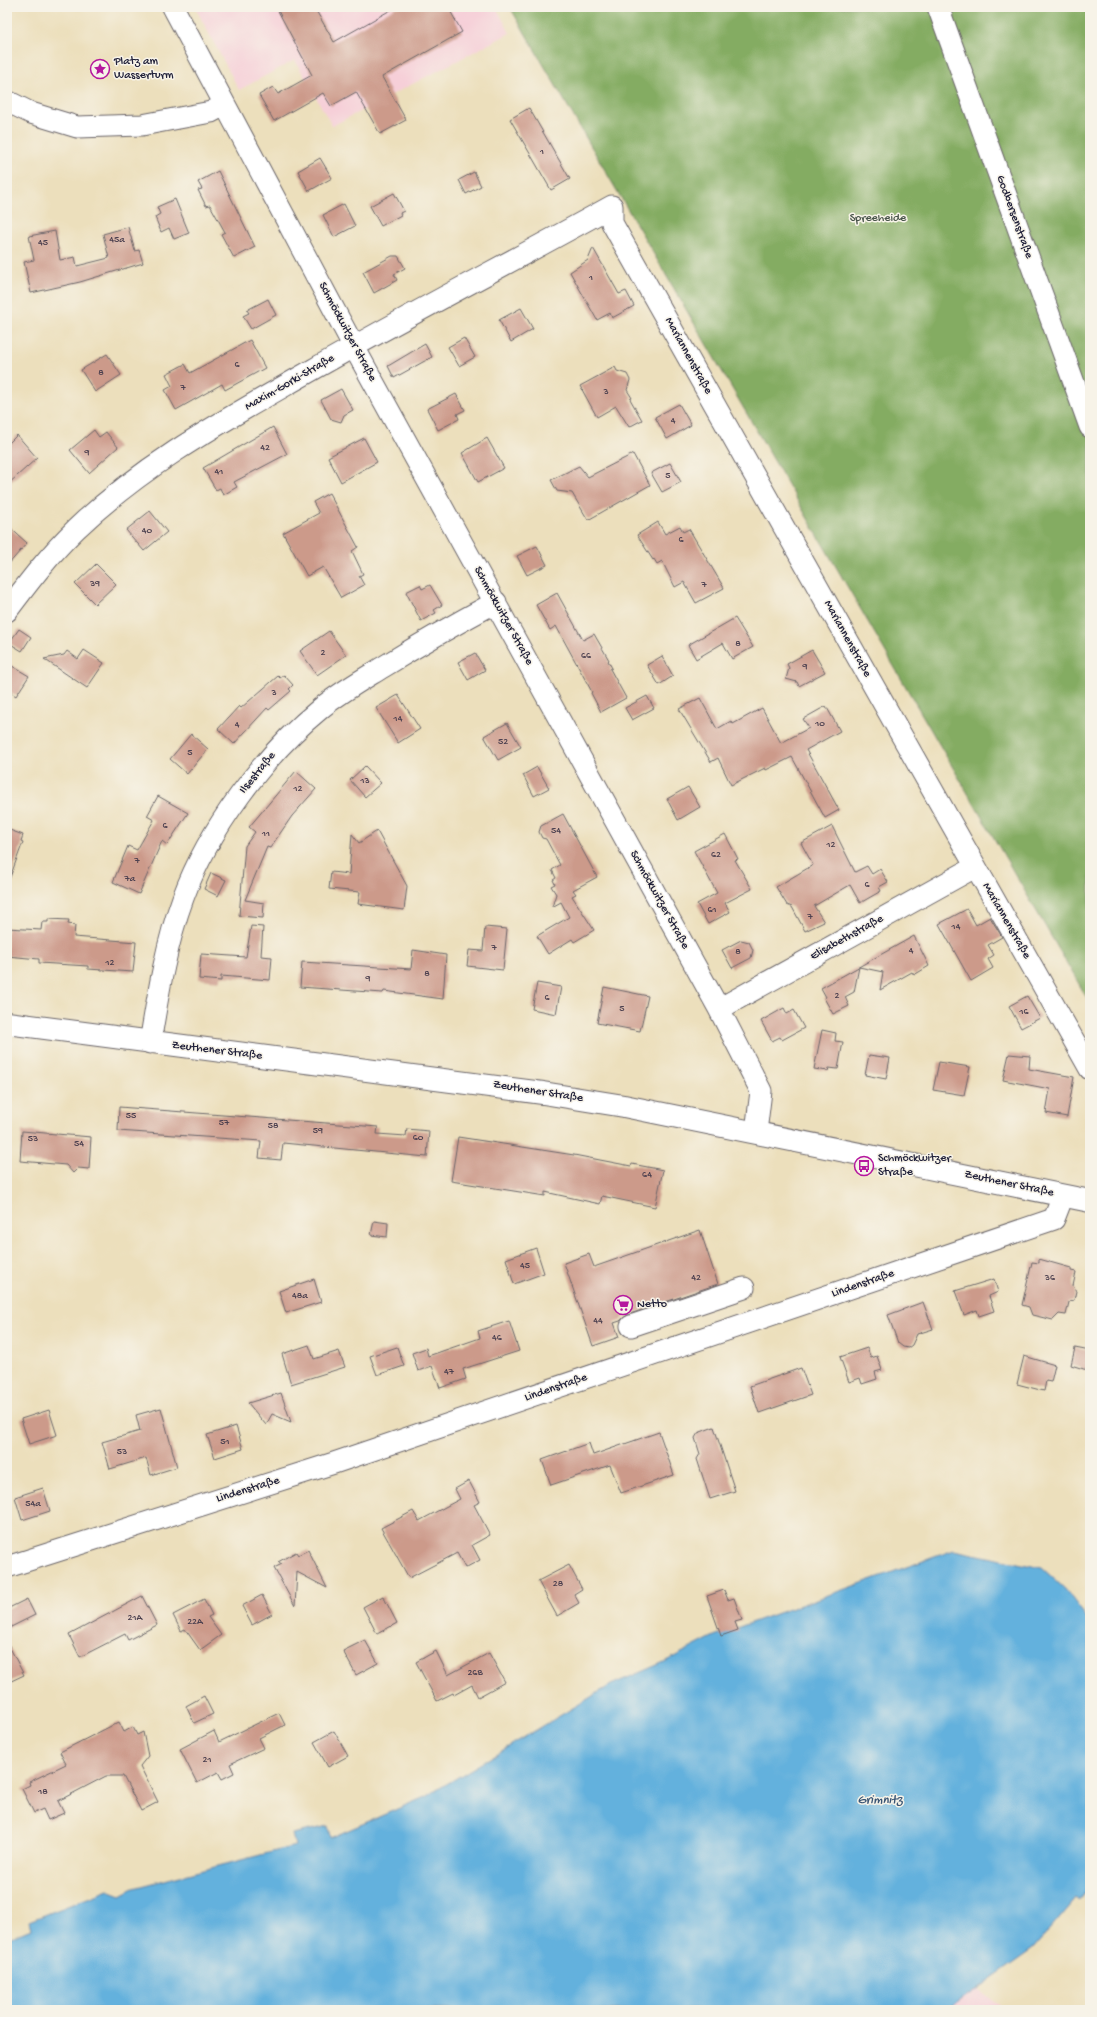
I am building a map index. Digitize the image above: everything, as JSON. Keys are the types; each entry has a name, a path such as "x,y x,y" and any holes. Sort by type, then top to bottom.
{"main road":[{"name":"Zeuthener Straße","path":"7,1023 150,1043 444,1078 624,1106 1063,1196"},
{"path":"1063,1196 1090,1201"}],"street":[{"name":"Schmöckwitzer Straße","path":"172,7 224,105 346,351 496,602 719,1009 761,1091 756,1132"},
{"name":"Godbersenstraße","path":"938,7 1090,427"},
{"path":"7,101 31,113 77,126 142,125 211,112 224,105"},
{"name":"Maxim-Gorki-Straße","path":"7,611 33,578 75,530 148,468 230,417 346,351 612,206"},
{"name":"Mariannenstraße","path":"612,206 612,223 1090,1068"},
{"name":"Ilsestraße","path":"150,1043 171,937 183,898 206,850 244,790 293,732 321,708 343,692 417,646 496,602"},
{"name":"Elisabethstraße","path":"719,1009 975,867"},
{"name":"Lindenstraße","path":"7,1567 341,1460 1054,1219 1063,1196"},
{"path":"631,1326 744,1288"}],"shaded area":[{"path":"195,7 496,7 510,33 332,126 295,60 239,90"},
{"path":"977,1989 1006,2010 947,2010"}],"green space":[{"name":"Spreeheide","path":"510,7 1090,7 1090,1003 521,26"}],"water":[{"name":"Grimnitz","path":"954,1550 1042,1568 1065,1589 1090,1622 1090,1883 1080,1901 1076,1898 1033,1949 947,2010 7,2010 7,1939 31,1929 29,1921 108,1890 121,1895 134,1888 295,1846 292,1834 328,1826 330,1838 425,1797 611,1685 664,1662 714,1636"}],"building":[{"path":"276,7 314,7 334,42 396,7 448,7 462,32 382,77 406,120 380,134 356,92 331,106 323,93 274,121 259,95 273,87 278,94 312,75"},
{"path":"529,108 570,179 551,190 510,119"},
{"path":"320,158 332,178 309,191 298,171"},
{"path":"218,171 255,247 234,258 221,234 225,232 210,205 206,206 198,190 202,189 198,182"},
{"path":"474,172 481,186 466,194 459,180"},
{"path":"394,193 404,211 400,213 401,215 381,226 370,206"},
{"path":"175,199 189,233 174,239 169,228 161,232 155,217 160,214 157,207"},
{"path":"344,204 355,226 334,237 323,215"},
{"path":"128,227 135,251 139,250 143,263 80,282 31,293 24,262 34,260 29,236 55,231 60,260 75,257 77,266 109,258 103,234"},
{"path":"593,248 619,294 626,291 634,306 612,318 610,313 597,320 570,272 588,260"},
{"path":"392,256 398,256 405,268 394,274 397,280 374,293 363,272"},
{"path":"268,299 276,315 251,329 243,316 249,313 247,310"},
{"path":"521,308 533,329 511,342 499,320"},
{"path":"464,338 475,357 459,366 448,347"},
{"path":"250,340 265,368 225,390 222,384 176,410 165,390 172,386 166,374 185,364 190,373"},
{"path":"425,344 432,357 394,378 388,366"},
{"path":"107,354 121,375 95,392 81,370"},
{"path":"615,367 617,371 627,374 630,380 627,390 632,398 630,399 642,420 629,427 616,406 597,417 580,386"},
{"path":"341,389 353,410 344,415 341,422 331,419 321,400"},
{"path":"456,394 465,410 457,414 459,419 438,430 427,409"},
{"path":"679,404 691,425 667,439 655,417"},
{"path":"273,427 287,454 234,482 237,487 223,495 220,488 216,490 203,468"},
{"path":"94,430 99,437 106,432 118,447 89,473 70,450"},
{"path":"17,435 37,458 7,485 7,445"},
{"path":"364,438 377,462 341,482 328,457"},
{"path":"487,438 504,468 478,482 462,453"},
{"path":"633,454 650,485 588,520 572,493 557,491 551,480 579,466 588,477"},
{"path":"670,463 681,482 662,492 651,473"},
{"path":"329,493 358,547 352,551 363,574 359,576 364,585 341,598 323,567 307,576 283,533 319,513 313,502"},
{"path":"150,511 167,532 144,551 126,530"},
{"path":"658,522 665,534 680,526 683,532 689,529 724,588 696,603 684,582 675,587 662,561 657,564 654,559 653,560 637,535"},
{"path":"7,525 27,543 7,566"},
{"path":"537,546 547,565 527,575 517,556"},
{"path":"96,564 116,584 95,604 75,584"},
{"path":"420,585 422,589 430,585 442,605 434,610 436,613 421,621 406,592"},
{"path":"557,593 583,640 594,634 609,660 608,661 612,668 610,669 626,698 601,712 591,693 592,692 556,626 550,630 536,605"},
{"path":"735,618 753,647 732,659 723,643 696,659 688,645"},
{"path":"19,629 31,637 22,651 9,643"},
{"path":"329,631 346,655 317,675 300,651"},
{"path":"84,650 104,663 87,688 44,659 64,655 67,651 78,659"},
{"path":"812,650 825,672 799,686 797,682 786,679 789,668 787,664"},
{"path":"475,653 485,670 468,680 458,662"},
{"path":"662,656 673,676 659,685 647,665"},
{"path":"7,663 29,676 16,696 7,690"},
{"path":"284,675 293,685 289,689 291,691 269,710 267,708 234,744 218,729 239,706 241,708 278,676 280,678"},
{"path":"398,695 420,729 398,743 376,708"},
{"path":"647,696 654,708 632,720 625,708"},
{"path":"700,698 717,729 731,721 733,724 762,708 781,743 809,728 803,719 826,706 840,731 806,750 839,810 825,818 792,757 766,770 765,768 731,785 718,758 711,762 679,709"},
{"path":"507,723 521,747 498,760 484,736"},
{"path":"191,734 208,749 187,774 170,759"},
{"path":"365,766 381,783 365,797 350,780"},
{"path":"537,767 549,788 534,796 523,775"},
{"path":"296,771 316,789 292,816 270,848 267,847 245,900 264,903 263,918 239,916 245,846 255,832 249,827"},
{"path":"688,787 700,807 678,820 667,799"},
{"path":"158,796 188,813 167,845 162,841 139,894 113,882 128,846 137,850 154,820 147,816"},
{"path":"563,814 597,877 573,890 576,894 572,896 594,930 574,942 572,939 548,954 537,936 569,917 561,902 552,907 556,894 551,886 555,884 553,880 556,878 552,870 560,865 546,839 542,838 539,832 541,826"},
{"path":"832,826 855,872 867,866 872,874 880,869 888,882 879,887 881,891 860,903 850,885 814,906 824,922 805,931 792,907 787,905 776,887 813,865 801,843"},
{"path":"7,829 23,835 21,841 23,842 9,880 7,880"},
{"path":"377,831 407,886 404,910 358,904 360,892 329,889 331,872 349,874 352,834 359,843"},
{"path":"725,834 738,859 735,860 752,889 725,903 730,912 708,924 697,904 717,893 694,851"},
{"path":"211,873 226,880 218,896 204,889"},
{"path":"967,909 976,925 990,917 1002,937 988,945 994,955 988,959 993,968 971,981 939,924"},
{"path":"48,919 69,920 68,924 75,925 74,937 136,942 133,972 88,969 88,966 39,963 39,959 7,956 7,928 41,930 42,922 48,922"},
{"path":"251,926 263,927 261,956 272,957 270,980 221,976 221,981 199,979 201,954 246,957"},
{"path":"485,927 507,929 503,970 467,966 469,950 483,951"},
{"path":"914,936 929,966 914,975 912,972 880,990 883,972 859,967 854,992 845,997 849,1006 833,1014 824,998 826,997 821,988"},
{"path":"741,940 749,942 753,950 751,958 732,968 722,950"},
{"path":"413,950 446,955 443,999 384,991 383,993 300,987 302,962 411,969"},
{"path":"537,983 561,987 556,1014 532,1009"},
{"path":"604,987 648,996 640,1031 597,1023"},
{"path":"1027,996 1040,1018 1021,1028 1009,1006"},
{"path":"784,1008 787,1014 794,1010 804,1028 782,1040 780,1037 772,1041 761,1021"},
{"path":"822,1030 836,1033 835,1041 843,1042 838,1069 829,1068 828,1071 814,1069"},
{"path":"1009,1054 1030,1056 1029,1069 1074,1077 1067,1117 1046,1113 1050,1089 1003,1080"},
{"path":"869,1055 890,1058 886,1079 865,1075"},
{"path":"939,1062 970,1067 964,1095 933,1090"},
{"path":"119,1107 378,1127 377,1134 406,1136 407,1129 429,1131 427,1157 283,1143 281,1160 259,1158 261,1141 118,1131"},
{"path":"22,1131 91,1137 89,1169 78,1168 73,1173 66,1165 20,1161"},
{"path":"458,1137 663,1170 655,1207 602,1196 600,1204 545,1192 545,1196 451,1181"},
{"path":"374,1221 388,1223 387,1237 371,1235"},
{"name":"Netto","path":"700,1230 718,1284 627,1315 620,1321 614,1323 619,1337 593,1346 564,1263 589,1254 594,1267"},
{"path":"536,1248 544,1273 514,1284 506,1259"},
{"path":"1039,1259 1071,1268 1071,1271 1076,1272 1073,1286 1076,1291 1074,1300 1069,1302 1066,1315 1059,1314 1053,1320 1032,1315 1029,1307 1022,1305 1032,1262 1039,1263"},
{"path":"314,1279 321,1302 286,1313 279,1291"},
{"path":"994,1279 998,1292 989,1296 994,1311 979,1316 977,1310 964,1315 955,1291"},
{"path":"923,1302 933,1329 917,1334 912,1345 908,1348 903,1347 898,1343 888,1315"},
{"path":"509,1321 519,1351 463,1369 466,1379 440,1388 432,1366 418,1371 412,1353 426,1348 428,1356 480,1338 478,1331"},
{"path":"309,1345 314,1359 339,1351 345,1367 291,1384 282,1354"},
{"path":"397,1347 404,1366 377,1375 370,1356"},
{"path":"867,1348 871,1358 877,1356 882,1370 875,1372 877,1379 862,1384 860,1378 849,1382 840,1357"},
{"path":"1075,1348 1090,1351 1090,1371 1071,1365"},
{"path":"1024,1356 1055,1365 1051,1382 1046,1381 1044,1391 1017,1384"},
{"path":"801,1368 811,1395 759,1413 750,1386"},
{"path":"281,1393 291,1422 272,1414 266,1425 248,1403"},
{"path":"161,1408 177,1467 151,1475 146,1458 110,1469 102,1442 140,1431 136,1415"},
{"path":"49,1410 57,1435 29,1444 21,1419"},
{"path":"236,1426 243,1449 215,1458 207,1435"},
{"path":"714,1427 735,1491 710,1499 697,1459 700,1454 695,1438 698,1433"},
{"path":"659,1432 674,1475 621,1493 610,1465 551,1485 542,1460 589,1443 593,1455"},
{"path":"469,1481 480,1502 474,1505 490,1535 472,1545 480,1560 465,1568 457,1553 409,1578 381,1528 413,1511 419,1521 460,1499 455,1489"},
{"path":"43,1488 50,1511 22,1520 15,1497"},
{"path":"308,1550 327,1588 297,1572 295,1606 274,1568 282,1564 278,1562 296,1552 298,1555"},
{"path":"569,1565 582,1589 574,1594 579,1603 557,1616 538,1581"},
{"path":"724,1590 728,1600 734,1598 742,1620 735,1622 738,1630 721,1636 707,1596"},
{"path":"262,1595 272,1614 252,1625 242,1606"},
{"path":"142,1596 157,1625 128,1640 125,1634 80,1657 69,1635"},
{"path":"383,1596 397,1623 377,1634 363,1607"},
{"path":"27,1599 35,1615 7,1629 7,1609"},
{"path":"204,1599 212,1615 208,1617 221,1635 200,1650 185,1629 181,1631 173,1615"},
{"path":"365,1640 378,1663 356,1675 343,1651"},
{"path":"7,1642 24,1675 7,1683"},
{"path":"436,1651 448,1675 489,1653 505,1682 478,1697 472,1685 454,1695 453,1693 437,1701 416,1662"},
{"path":"204,1696 213,1714 194,1723 186,1706"},
{"path":"279,1713 285,1725 259,1738 264,1748 230,1764 234,1773 222,1779 218,1772 197,1783 180,1749 214,1731 219,1742"},
{"path":"119,1722 124,1732 133,1727 137,1735 143,1732 148,1756 140,1766 158,1802 141,1811 123,1776 106,1776 58,1801 64,1813 48,1820 43,1809 34,1813 22,1789 30,1785 29,1782 66,1764 60,1752"},
{"path":"334,1731 348,1756 328,1767 314,1742"}],"place":[{"name":"Platz am Wasserturm","path":"100,69"},
{"name":"Schmöckwitzer Straße","path":"864,1166"},
{"name":"Netto","path":"623,1305"}]}
